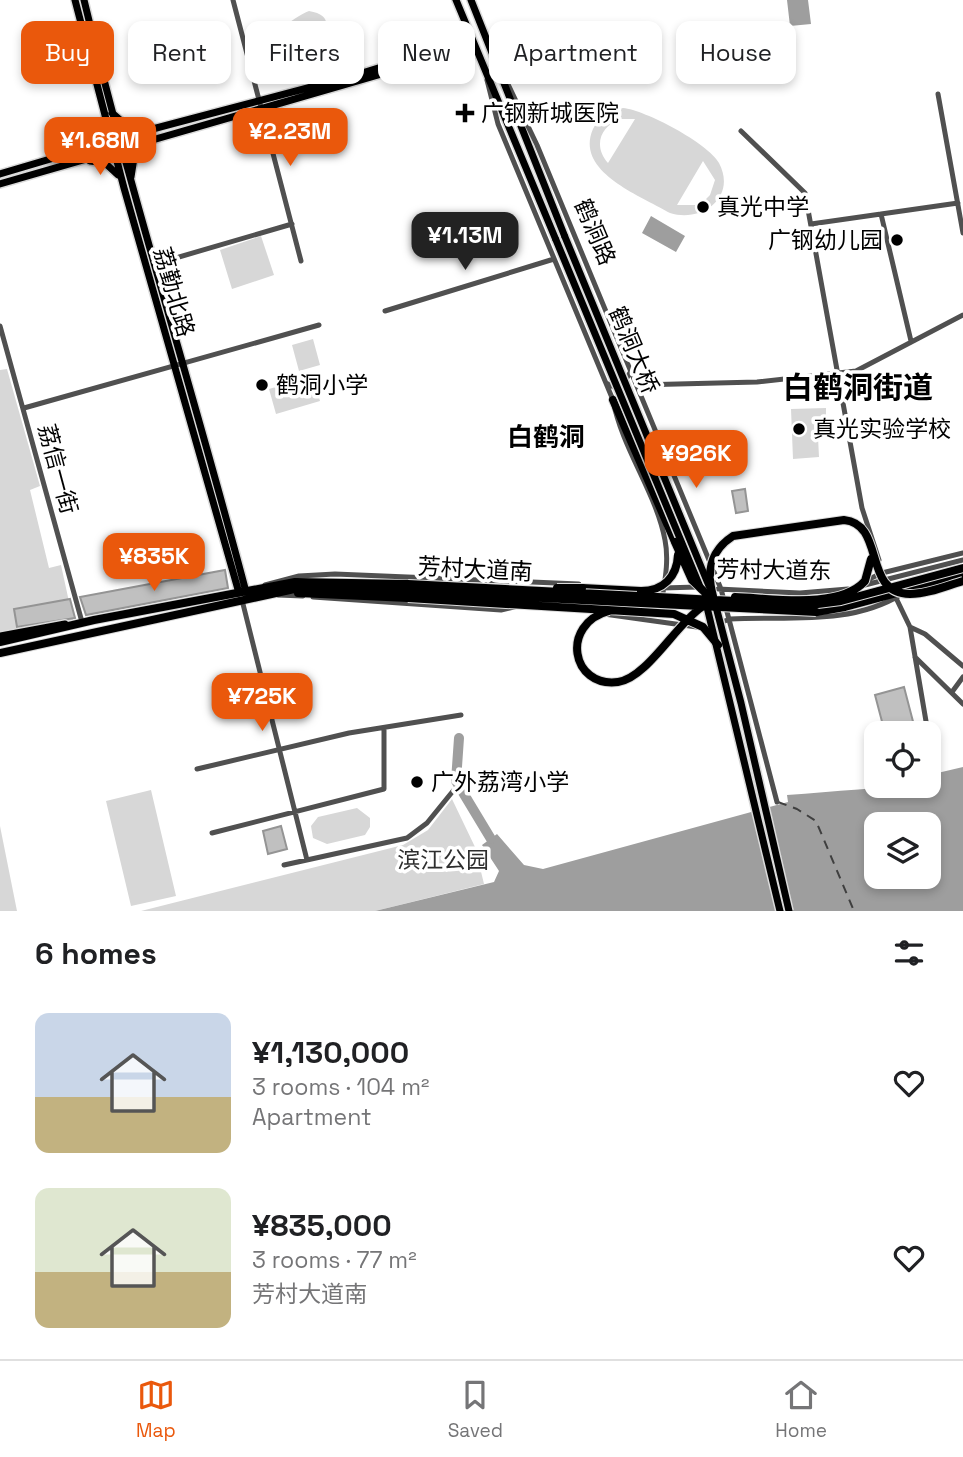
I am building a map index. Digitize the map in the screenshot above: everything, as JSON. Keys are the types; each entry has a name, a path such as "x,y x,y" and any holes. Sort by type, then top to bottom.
{"highway":[{"path":"612,400 689,576 703,593 719,604 744,610"},
{"path":"713,596 709,575 712,559 722,544 737,535 848,520 862,528 880,576 897,592 914,594 963,581"},
{"path":"516,590 570,587 652,590 668,582 675,571 678,555 675,542"},
{"path":"693,600 728,597 810,599 849,593 860,586 869,574 869,542"},
{"name":"芳村大道东","path":"693,600 825,604 963,568"},
{"name":"芳村大道东","path":"744,610 816,612 963,575"},
{"name":"芳村大道南","path":"0,653 256,590 312,580 408,591 516,590 693,600"},
{"name":"芳村大道南","path":"94,620 242,595 271,595 312,587 744,610"},
{"path":"408,591 683,616 707,630 718,645"},
{"path":"618,609 589,620 577,640 577,654 583,668 593,677 605,682 620,682 632,676 697,610 708,603 725,602"},
{"path":"0,642 94,620"}],"main road":[{"name":"荔勤北路","path":"75,0 175,365 242,595"},
{"name":"荔勤北路","path":"84,0 108,115"},
{"path":"456,0 464,21"},
{"name":"鹤洞路","path":"471,0 489,45"},
{"path":"475,48 486,77"},
{"path":"0,184 118,151 259,105 378,71"},
{"name":"鹤洞大桥","path":"486,77 705,600 780,911"},
{"name":"鹤洞大桥","path":"504,84 713,596 739,694 789,911"},
{"path":"0,174 176,122 259,105"},
{"path":"87,150 101,135 108,115 128,127 145,131"},
{"path":"176,122 172,128 177,133"},
{"path":"128,188 138,152 177,133"},
{"path":"78,162 105,163 128,188"},
{"name":"荔勤北路","path":"128,188 155,264 184,363 242,595"},
{"name":"芳村大道南","path":"0,636 94,620"}],"street":[{"path":"233,0 301,261"},
{"path":"486,77 498,124 606,383 619,427 663,533 667,559 659,620"},
{"name":"鹤洞路","path":"508,84 529,125 722,589 777,802"},
{"path":"937,94 963,233"},
{"path":"741,131 805,193 840,373 862,508 883,573"},
{"path":"811,224 958,203"},
{"path":"881,214 911,341"},
{"name":"荔勤北路","path":"155,264 292,224"},
{"path":"385,311 554,259"},
{"path":"638,385 757,382 856,371 963,315"},
{"path":"23,408 319,325"},
{"name":"荔信一街","path":"0,326 82,622"},
{"path":"606,383 614,387 622,386 629,378 631,370"},
{"path":"846,589 883,573 963,553"},
{"name":"芳村大道东","path":"664,587 800,593 846,589 963,560"},
{"name":"芳村大道南","path":"256,590 274,581 327,574 664,587"},
{"path":"524,583 529,589 528,599"},
{"name":"芳村大道东","path":"659,620 698,629 730,619 820,618 862,610 910,590"},
{"path":"242,595 307,860"},
{"name":"芳村大道南","path":"271,595 501,610 516,608 534,595 569,597 597,612 659,620"},
{"path":"896,598 910,627 926,721"},
{"path":"910,627 925,634 963,666"},
{"path":"915,657 963,704"},
{"path":"952,692 963,677"},
{"path":"197,769 280,749 461,715"},
{"path":"212,833 384,789 384,728"},
{"path":"284,865 407,838 427,823 453,791"}],"green space":[{"path":"309,11 321,15 325,21 292,21"},
{"path":"623,108 660,121 690,137 713,155 723,175 723,187 713,204 694,214 670,213 628,190 602,170 593,158 590,144 593,129 602,117","holes":["621,119 635,119 608,163 601,150 601,137 608,126","703,161 715,180 710,195 700,205 677,205"]},
{"path":"261,236 274,275 232,289 220,250"},
{"path":"313,339 320,365 299,371 292,345"},
{"path":"7,369 40,486 30,490 49,568 61,565 73,620 0,633 0,370"},
{"path":"313,376 320,401 276,414 269,389"},
{"path":"826,408 826,417 817,417 819,457 793,459 791,409"},
{"path":"151,790 176,896 131,906 106,801"},
{"name":"滨江公园","path":"452,799 475,847 484,884 375,911 141,911 403,845 428,830"},
{"path":"357,808 370,818 370,827 365,835 327,844 313,838 311,826 318,817"},
{"path":"0,826 17,911 0,911"}],"shaded area":[{"path":"787,0 808,0 811,24 796,25 796,21 789,21"},
{"path":"651,216 685,236 676,252 642,233"},
{"path":"963,767 963,911 375,911 494,882 499,871 482,845 497,834 524,865 543,869 788,802 787,795 864,789 864,798 941,798 941,772"}],"building":[{"path":"745,489 748,511 736,513 732,491"},
{"path":"225,570 228,588 86,615 80,597"},
{"path":"70,599 75,618 17,627 14,609"},
{"path":"904,687 913,721 882,721 875,695"},
{"path":"281,826 287,849 268,854 263,831"}],"waterway":[{"path":"459,738 456,781 491,839"}],"ferry route":[{"path":"778,802 797,809 816,821 854,911"}],"place":[{"name":"广钢新城医院","path":"465,113"},
{"name":"真光中学","path":"703,207"},
{"name":"广钢幼儿园","path":"897,240"},
{"name":"鹤洞小学","path":"262,385"},
{"name":"真光实验学校","path":"799,429"},
{"name":"广外荔湾小学","path":"417,782"}],"district":[{"name":"白鹤洞街道","path":"858,387"},
{"name":"白鹤洞","path":"546,437"}]}
